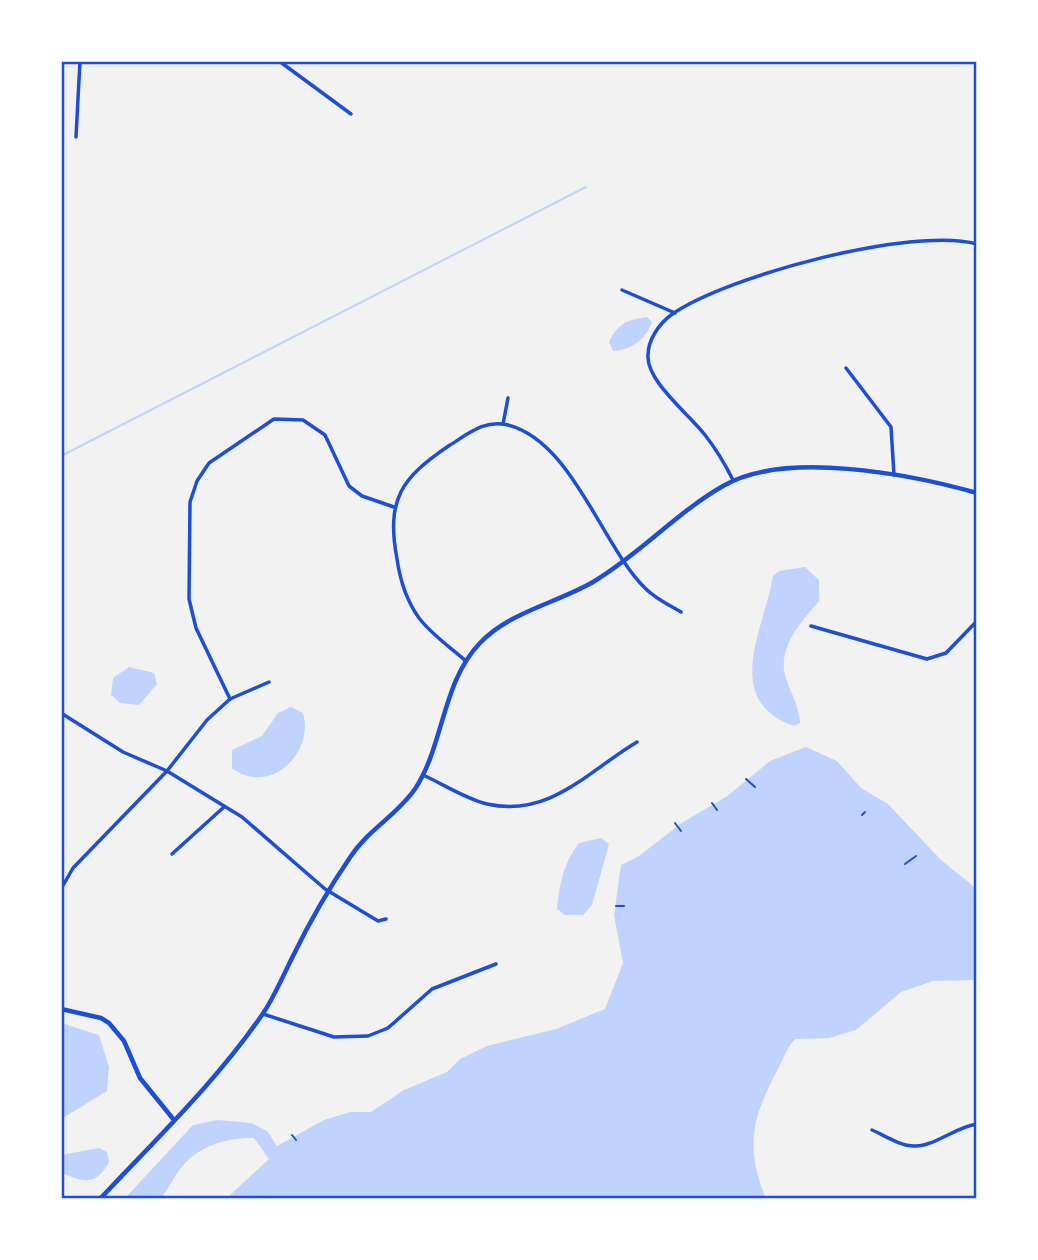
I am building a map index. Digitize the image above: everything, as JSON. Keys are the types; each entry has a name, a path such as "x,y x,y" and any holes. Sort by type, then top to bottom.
{"street":[{"path":"76,137 80,61"},
{"path":"279,61 351,114"},
{"path":"733,480 707,437 650,369 650,343 663,322 675,313 740,283 842,254 936,240 977,244"},
{"path":"622,290 675,313"},
{"path":"846,368 891,427 894,475"},
{"path":"503,424 508,398"},
{"path":"230,699 196,628 189,598 190,502 197,481 209,463 275,419 303,420 325,435 344,480 355,492 394,507"},
{"path":"466,661 428,629 405,593 393,538 394,507 402,486 423,463 474,430 490,424 503,424 522,431 564,467 624,561 646,589 681,612"},
{"path":"100,1199 174,1120 263,1014 328,892 353,852 397,810 423,775 466,661 478,644 498,628 575,592 624,561 710,494 733,480 764,470 790,466 894,475 977,493"},
{"path":"811,626 927,659 946,653 977,621"},
{"path":"61,889 73,868 167,771 197,730 230,699 269,682"},
{"path":"61,713 123,752 167,771 255,827 295,867 328,892 378,921 386,919"},
{"path":"423,775 486,804 530,806 556,798 637,742"},
{"path":"172,854 224,807"},
{"path":"263,1014 334,1037 368,1036 388,1028 432,989 496,964"},
{"path":"61,1009 109,1023 124,1041 140,1079 174,1120"},
{"path":"872,1130 913,1146 977,1124"}],"path":[{"path":"746,779 755,787"},
{"path":"712,803 717,810"},
{"path":"862,815 865,812"},
{"path":"676,823 681,831"},
{"path":"905,864 916,856"},
{"path":"616,906 624,906"},
{"path":"292,1135 296,1140"}],"water":[{"path":"647,317 652,322 642,339 632,346 613,351 609,342 620,327 629,321"},
{"path":"805,567 819,580 819,601 794,632 784,660 784,670 799,715 800,723 794,726 772,714 759,699 753,681 753,662 773,576 779,571"},
{"path":"129,667 154,673 157,684 139,705 120,703 111,695 113,678"},
{"path":"291,707 303,713 305,728 296,756 274,774 260,777 246,776 232,768 232,750 262,736 278,713"},
{"path":"806,747 837,761 861,788 888,804 941,860 977,889 977,980 933,981 901,992 856,1030 829,1038 795,1039 764,1098 755,1129 755,1161 766,1199 226,1199 269,1159 254,1138 224,1141 195,1154 180,1169 162,1197 129,1199 127,1196 193,1125 218,1120 251,1123 267,1131 277,1146 324,1120 350,1112 371,1112 404,1090 447,1072 460,1059 487,1046 556,1029 605,1009 623,963 614,915 621,865 639,856 683,822 726,797 770,761"},
{"path":"601,838 609,844 592,905 583,915 565,915 557,909 566,866 579,843"},
{"path":"61,1023 99,1035 109,1067 107,1091 61,1119"},
{"path":"99,1148 107,1152 109,1162 94,1179 82,1180 61,1172 61,1155"}],"waterway":[{"path":"61,456 586,187"}]}
